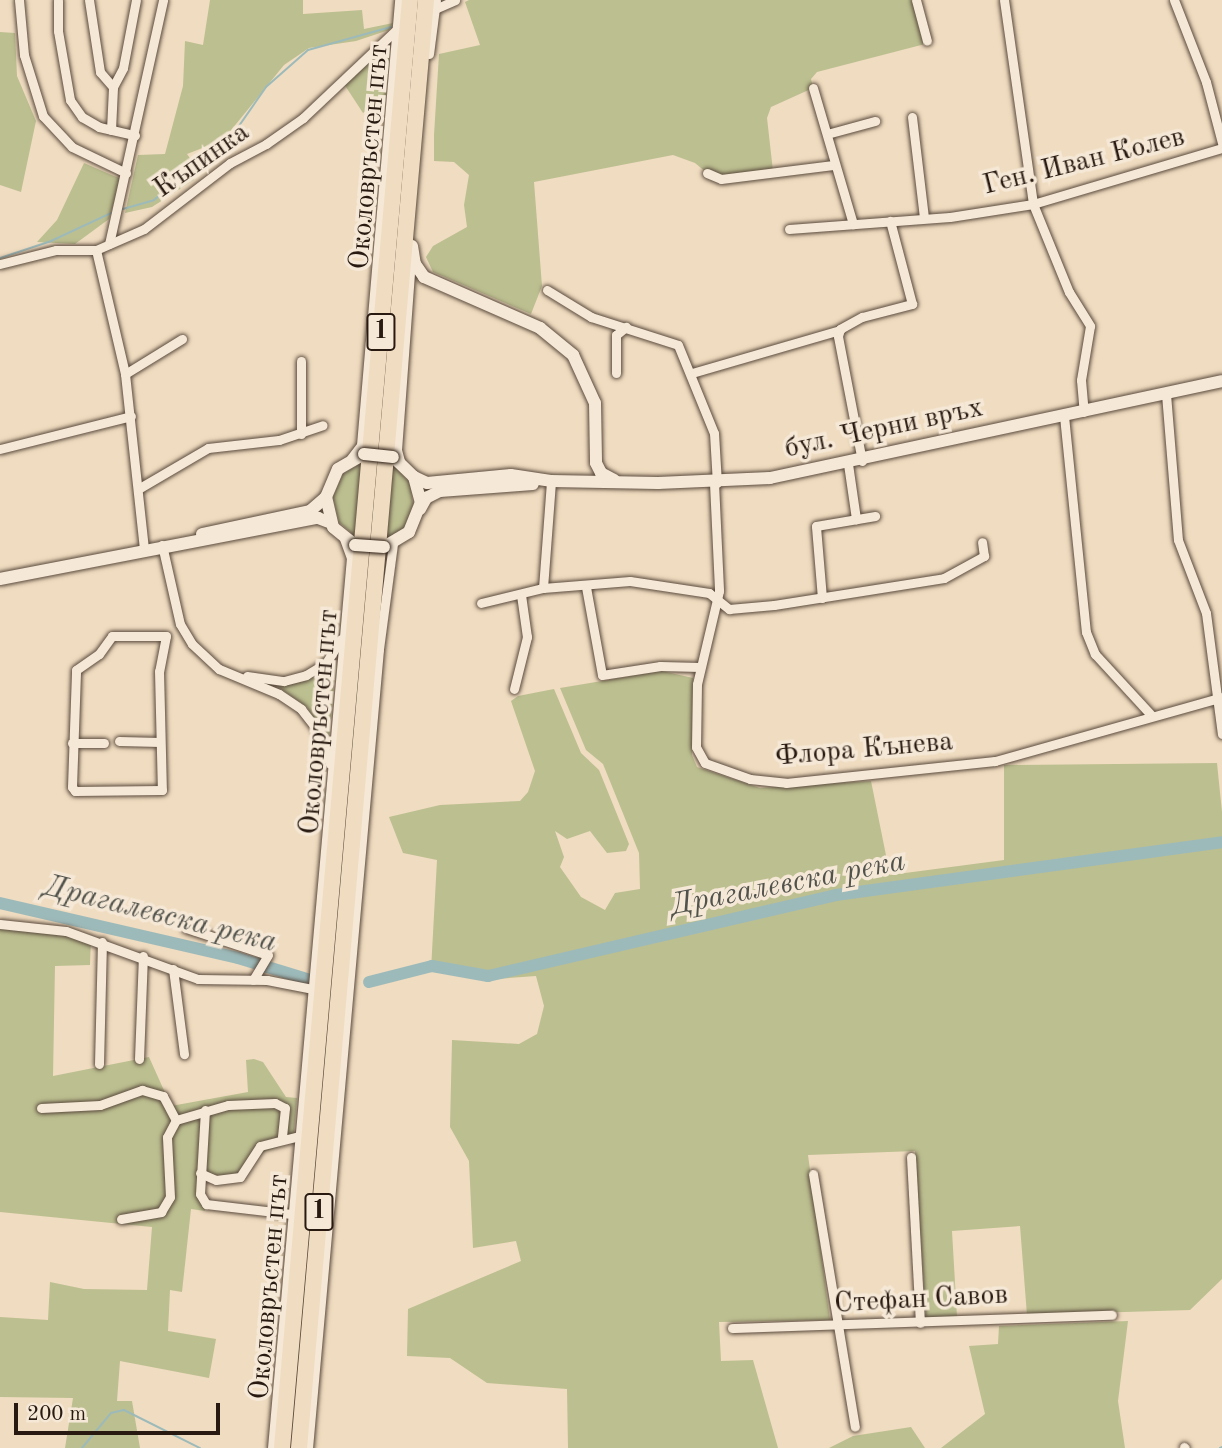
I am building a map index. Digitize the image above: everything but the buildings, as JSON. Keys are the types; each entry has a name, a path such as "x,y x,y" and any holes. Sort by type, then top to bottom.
{"highway":[{"path":"399,0 402,35"},
{"name":"Околовръстен път","path":"299,1448 413,151 412,64 402,35 410,0"},
{"name":"Околовръстен път","path":"282,1448 335,841 412,64 432,3"},
{"path":"392,102 412,64 430,42"},
{"path":"413,151 417,176"},
{"path":"323,888 335,841"},
{"path":"351,846 357,890"},
{"path":"342,960 355,914"},
{"path":"313,989 318,1051"}],"main road":[{"path":"412,246 415,264 424,277 540,328 573,355 595,403 597,467 621,482"},
{"name":"бул. Черни връх","path":"420,509 426,498 440,491 551,481 716,483 848,464 1222,381"},
{"path":"176,543 310,511 326,497 335,472 350,459 364,454 397,460 414,477 420,509 409,532 389,546 355,545 343,538 331,523 326,497"},
{"name":"бул. Черни връх","path":"414,477 427,482 511,475 551,481"},
{"path":"0,579 162,545 230,537 318,518 331,523"}],"street":[{"path":"19,0 23,55 43,116 72,147 126,173"},
{"path":"58,0 58,32 70,100 82,117 111,130 135,135"},
{"path":"89,0 100,72 113,87"},
{"path":"111,130 113,87 123,68 136,0"},
{"path":"110,243 163,0"},
{"path":"432,3 455,0"},
{"path":"916,0 927,41"},
{"path":"1004,0 1034,204 1069,292 1090,326 1081,380 1084,412"},
{"path":"1174,0 1206,82 1222,146"},
{"name":"Околовръстен път","path":"397,460 432,3"},
{"name":"Околовръстен път","path":"350,459 361,445 392,102 402,35"},
{"name":"Къпинка","path":"0,264 56,250 96,250 144,229 230,163 267,144 402,35"},
{"path":"813,88 833,165 853,223"},
{"path":"912,117 924,217"},
{"path":"827,134 875,121"},
{"name":"Ген. Иван Колев","path":"789,229 890,221 1034,204 1222,146"},
{"path":"707,173 721,180 833,165"},
{"path":"692,373 840,330 867,315 912,304 890,221"},
{"path":"96,250 125,374 144,549"},
{"name":"Флора Кънева","path":"547,290 591,317 674,342 692,373 714,433 718,601 700,667 699,755 705,763 767,782 816,782 995,761 1151,715 1220,698"},
{"path":"616,373 616,335 626,327"},
{"path":"840,330 838,346 862,461"},
{"path":"125,374 182,339"},
{"path":"301,362 301,434"},
{"path":"1166,394 1178,540 1206,613 1220,698 1222,734"},
{"path":"0,449 131,416"},
{"path":"1064,416 1086,632 1095,654 1151,715"},
{"path":"138,489 208,448 301,434 323,425"},
{"path":"848,464 856,519"},
{"path":"543,588 551,481"},
{"path":"822,597 816,526 875,516"},
{"name":"Околовръстен път","path":"272,1448 351,558 343,538"},
{"path":"481,603 521,596 543,588 649,581 709,593 718,601 737,609 938,579 968,568 986,553 982,542"},
{"path":"162,545 180,624 208,662 279,694 301,709 318,731 332,769"},
{"name":"Околовръстен път","path":"308,1448 389,546"},
{"path":"586,587 602,675 660,666 700,667"},
{"path":"513,689 527,637 521,596"},
{"path":"166,636 118,635 110,639 99,654 76,670 72,743 75,791 162,790 159,671 166,636 180,624"},
{"path":"232,674 297,678 326,663 344,633"},
{"path":"119,741 160,742"},
{"path":"72,743 104,743"},
{"path":"0,924 22,923 102,942 198,979 253,980 313,989"},
{"path":"186,928 268,955 253,980"},
{"path":"99,1064 102,942"},
{"path":"139,1059 143,956"},
{"path":"173,969 184,1054"},
{"path":"41,1108 100,1105 142,1090 163,1096 176,1120"},
{"path":"121,1219 161,1213 170,1197 167,1137 176,1120 205,1110 275,1103 285,1108 282,1137"},
{"path":"205,1110 200,1194 206,1204 291,1214"},
{"path":"200,1173 216,1180 240,1177 253,1153 282,1137 299,1136"},
{"path":"911,1157 920,1323"},
{"path":"813,1174 855,1427"},
{"name":"Стефан Савов","path":"732,1328 838,1327 1112,1315"}],"green space":[{"path":"210,0 303,0 303,14 362,10 364,29 393,23 389,30 356,41 309,48 284,65 223,140 187,154 197,168 194,180 152,207 125,213 138,155 165,154 183,86 185,41 203,45"},
{"path":"916,0 925,44 817,72 811,79 813,88 771,107 767,118 773,171 739,178 707,173 695,163 673,155 534,182 542,286 531,314 433,272 426,257 433,246 467,227 464,205 469,175 454,162 434,161 434,135 439,54 480,45 465,2"},
{"path":"0,32 15,33 17,76 36,121 21,192 0,185"},
{"path":"391,39 386,99 363,113 344,84"},
{"path":"84,163 121,179 109,219 75,244 37,242 57,220"},
{"path":"363,462 356,537 339,522 333,497 343,474"},
{"path":"392,464 410,483 413,505 404,528 385,540"},
{"path":"336,659 328,739 307,707 277,686 309,680"},
{"path":"662,671 693,678 692,755 697,767 760,788 871,781 890,875 1004,860 1004,765 1217,763 1222,812 1222,1279 1190,1310 1027,1315 1020,1226 952,1231 957,1317 926,1319 915,1151 808,1155 830,1320 719,1322 721,1361 753,1360 778,1448 568,1448 567,1389 487,1383 450,1358 407,1356 408,1309 521,1261 516,1241 473,1248 469,1161 450,1127 452,1040 519,1044 537,1034 544,1006 536,976 482,980 431,970 437,860 403,853 389,817 440,805 520,801 528,792 535,771 511,701 518,696 554,689 581,753 599,770 629,844 626,851 607,853 590,831 567,839 555,831 564,857 560,867 581,897 605,910 615,893 640,889 639,853 603,764 586,750 560,688"},
{"path":"0,924 91,938 90,965 55,966 53,1076 149,1057 171,1106 248,1092 246,1060 254,1059 263,1062 286,1097 297,1098 293,1142 264,1152 240,1178 204,1181 205,1211 191,1209 182,1292 170,1290 168,1331 216,1339 209,1378 120,1361 117,1401 132,1401 140,1448 65,1448 73,1398 0,1397 0,1317 48,1320 50,1282 84,1289 147,1290 152,1227 0,1212"},
{"path":"330,973 292,1448 289,1448"},
{"path":"1128,1321 1118,1401 1125,1448 941,1448 985,1414 969,1346 998,1344 999,1326"},
{"path":"911,1427 925,1448 829,1448 853,1436"}],"waterway":[{"path":"123,209 154,200 186,173 198,155 227,143 266,87 308,50 391,27"},
{"path":"0,258 51,241 111,213"},
{"name":"Драгалевска река","path":"369,982 432,966 488,976 836,895 1222,842"},
{"name":"Драгалевска река","path":"0,903 238,958 307,979"},
{"path":"82,1448 111,1413 124,1410 200,1448"}]}
